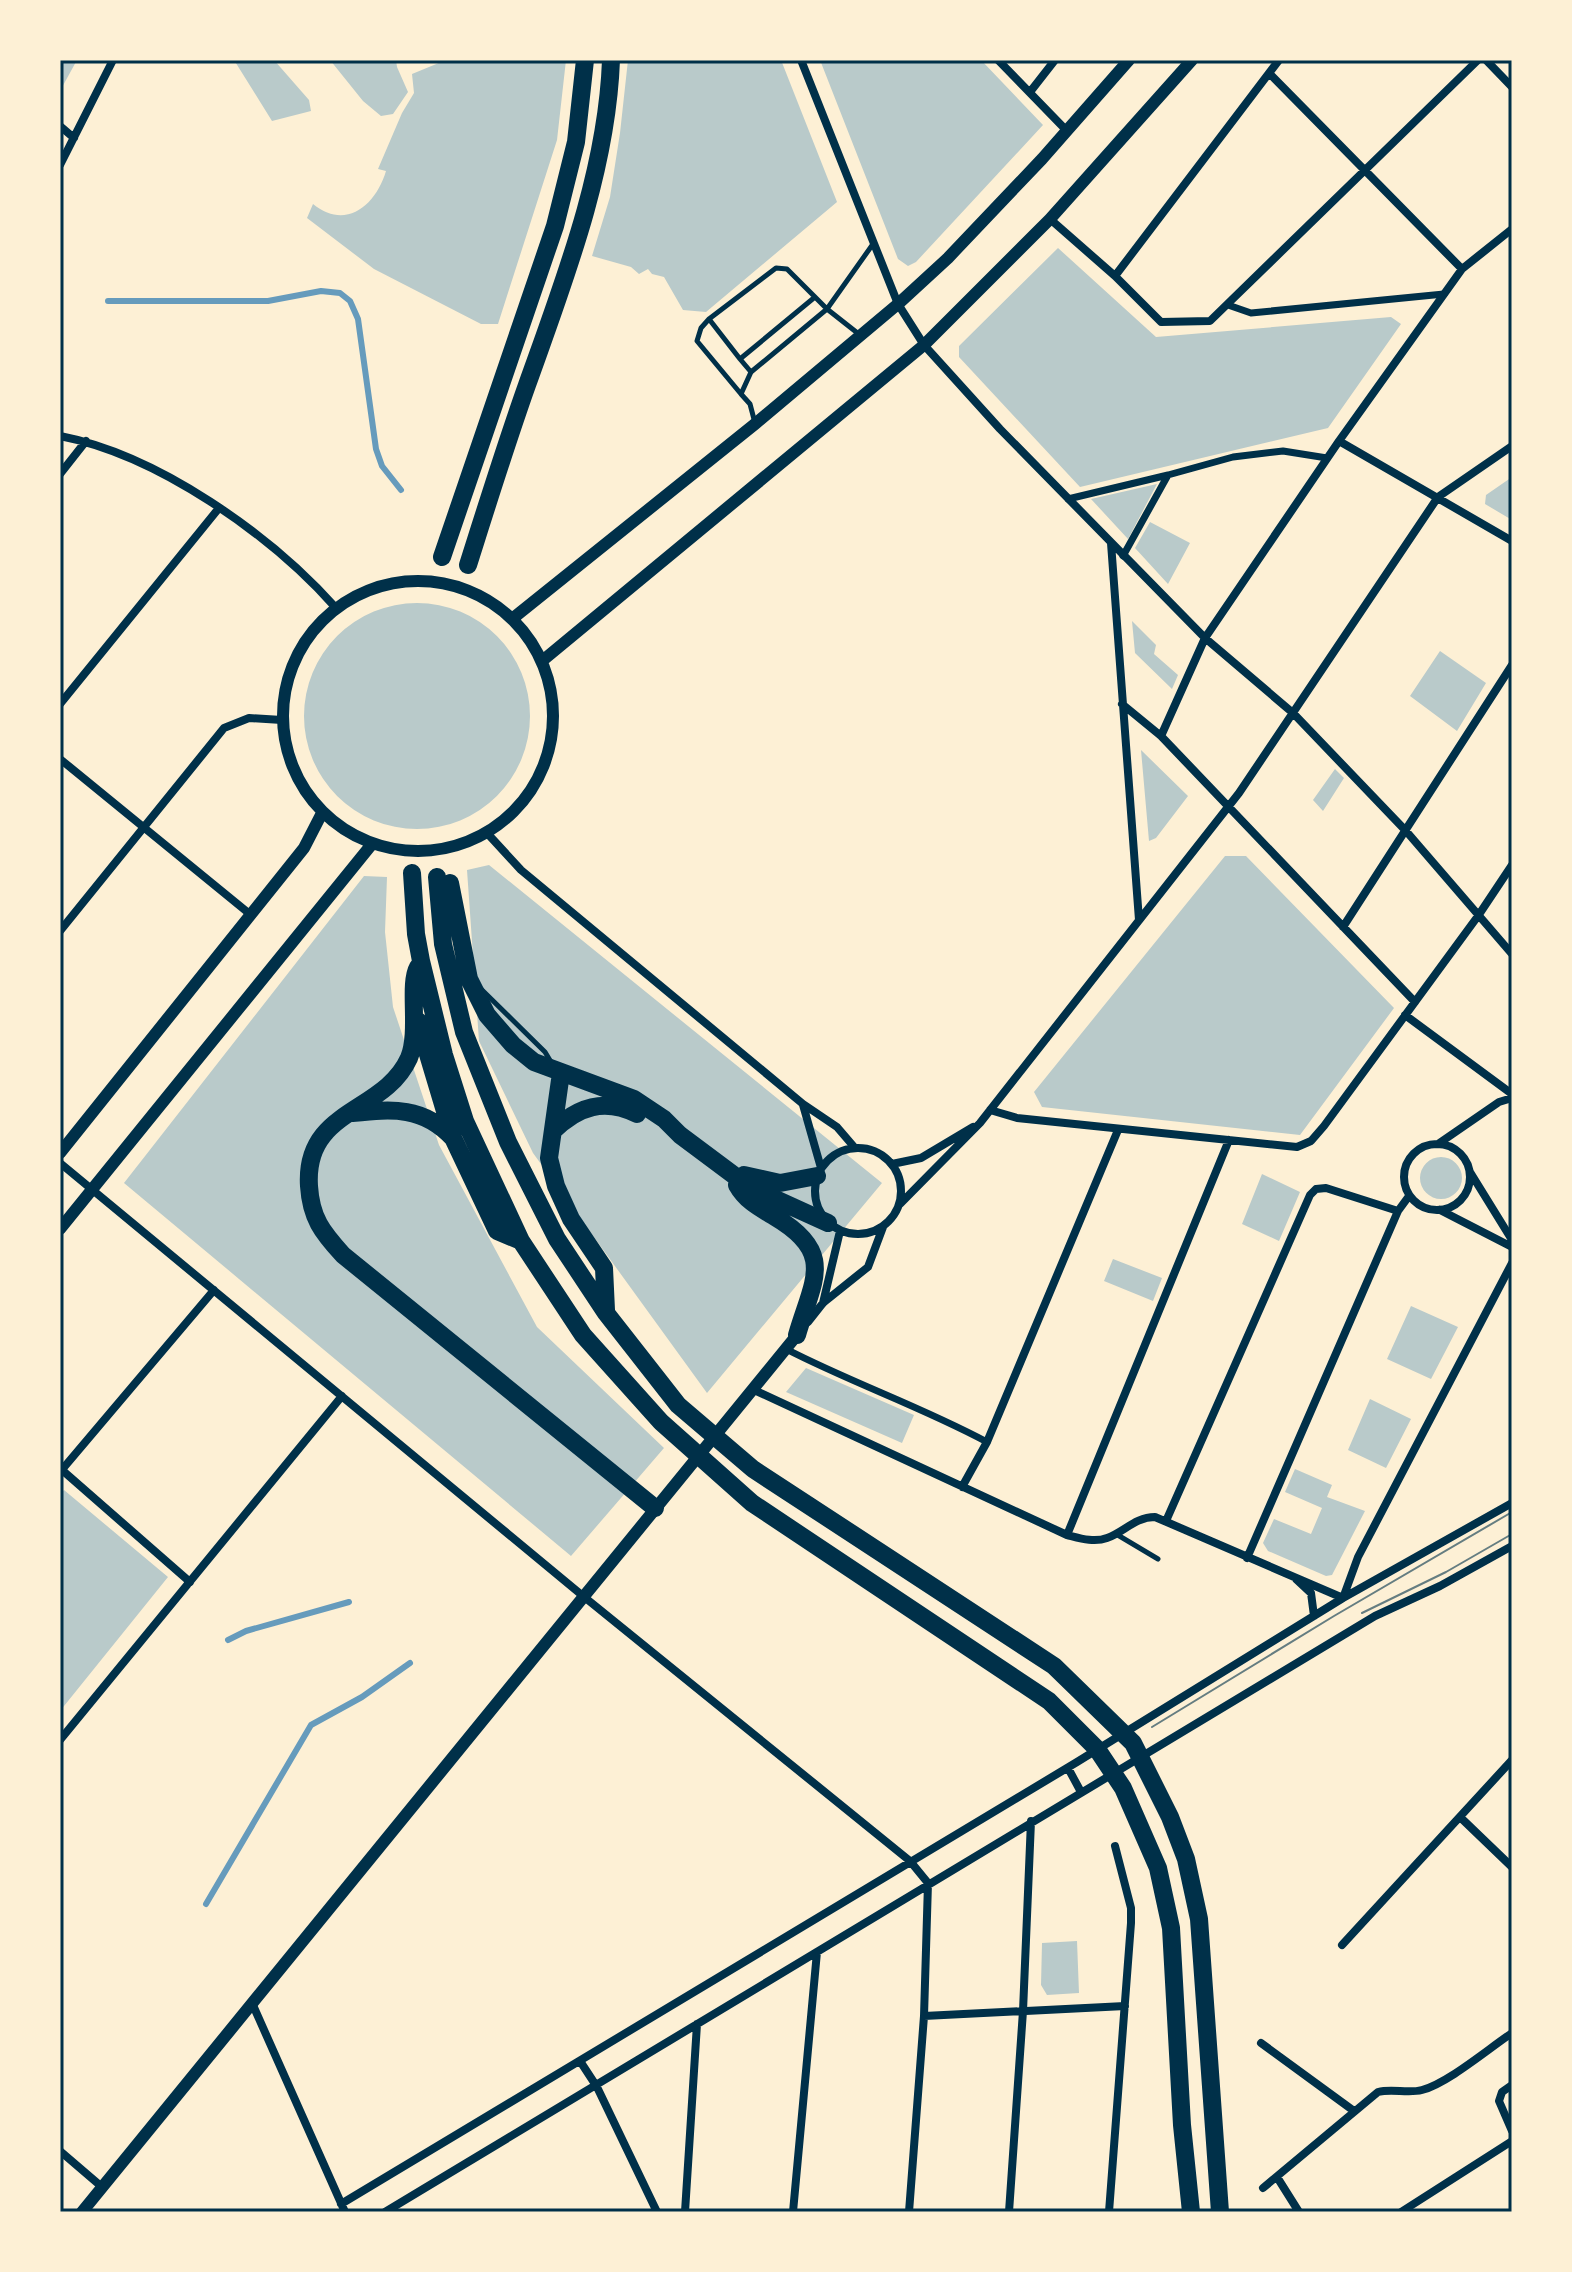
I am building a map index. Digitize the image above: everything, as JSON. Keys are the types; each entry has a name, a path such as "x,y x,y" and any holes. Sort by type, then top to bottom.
{"highway":[{"path":"442,557 555,226 576,142 585,60"},
{"path":"468,565 515,418 567,272 609,101 611,60"},
{"path":"412,873 421,961 444,1055 465,1121 521,1241 583,1335 661,1422 752,1503 1049,1701 1097,1749 1123,1788 1158,1868 1171,1928 1182,2125 1191,2212"},
{"path":"834,1227 751,1188 634,1099 534,1062 498,1030 478,1000 469,979 444,880 443,944 464,1032 508,1142 557,1239 606,1313 678,1405 753,1469 1054,1666 1133,1743 1176,1831 1186,1859 1199,1919 1220,2212"},
{"path":"421,961 414,974 416,1014 410,1054 399,1076 374,1097 345,1113 321,1136 308,1167 310,1205 322,1233 343,1255 655,1508"},
{"path":"416,1014 453,1138 497,1231 521,1241"},
{"path":"559,1071 549,1158 556,1186 582,1239 604,1268 606,1313"},
{"path":"553,1131 577,1112 608,1104 634,1112 660,1129 680,1135"},
{"path":"345,1113 395,1109 417,1114 440,1124 453,1138"},
{"path":"730,1173 780,1183 819,1172"},
{"path":"730,1173 743,1196 791,1227 811,1246 816,1258 814,1288 792,1342"}],"street":[{"path":"60,165 113,60"},
{"path":"801,60 898,304 924,345 1068,499 1205,638 1293,713 1406,831 1512,954"},
{"path":"998,60 1067,131"},
{"path":"1030,92 1055,60"},
{"path":"512,619 755,424 898,304 948,258 1129,60"},
{"path":"542,661 924,345 1050,219 1192,60"},
{"path":"1115,276 1279,60"},
{"path":"1050,219 1115,276 1161,322 1210,321 1478,60"},
{"path":"1486,60 1512,87"},
{"path":"1269,73 1462,269"},
{"path":"60,126 74,138"},
{"path":"1161,736 1205,638 1327,458 1462,269 1512,229"},
{"path":"1228,305 1251,313 1444,294"},
{"path":"60,436 86,441 153,467 219,508 307,576 336,608"},
{"path":"60,474 86,441"},
{"path":"1339,441 1512,541"},
{"path":"900,1204 980,1123 1227,808 1438,497 1512,446"},
{"path":"1068,499 1223,459 1283,451 1327,458"},
{"path":"1123,556 1168,475"},
{"path":"60,704 219,508"},
{"path":"1111,543 1139,921"},
{"path":"424,581 451,585 482,597 512,619 542,661 552,698 553,731 545,762 528,795 509,816 487,833 451,847 422,851 372,844 348,832 322,813 296,776 286,748 282,720 288,676 308,637 336,608 377,587 424,581"},
{"path":"1343,927 1512,665"},
{"path":"1122,704 1161,736 1415,1002"},
{"path":"60,931 224,728 249,718 282,720"},
{"path":"60,759 251,915"},
{"path":"60,1153 304,848 322,813"},
{"path":"487,833 521,870 803,1104 837,1127 855,1148"},
{"path":"60,1229 372,844"},
{"path":"990,1110 1017,1118 1118,1130 1297,1147 1311,1141 1478,916 1512,865"},
{"path":"1405,1015 1512,1096 1438,1144 1417,1150 1404,1171 1404,1185 1409,1196 1422,1207 1440,1210 1512,1247"},
{"path":"803,1104 819,1172 814,1196 819,1211 834,1227 869,1234 894,1217 902,1189 899,1175 882,1154 869,1149 842,1151 830,1158 819,1172"},
{"path":"892,1164 921,1158 980,1123"},
{"path":"962,1487 987,1442 1118,1130"},
{"path":"1067,1535 1229,1140"},
{"path":"1438,1144 1452,1148 1463,1157 1512,1240"},
{"path":"60,1163 583,1596 910,1861 928,1883 924,2016 909,2212"},
{"path":"1440,1210 1458,1202 1467,1191 1469,1171"},
{"path":"1166,1521 1310,1195 1316,1189 1326,1188 1398,1211"},
{"path":"1247,1558 1398,1211 1409,1196"},
{"path":"823,1303 834,1227"},
{"path":"82,2212 823,1303 868,1267 883,1227"},
{"path":"1343,1598 1358,1557 1512,1263"},
{"path":"190,1582 61,1471 214,1290"},
{"path":"792,1342 824,1369 940,1417 987,1442"},
{"path":"752,1389 1067,1535 1097,1540 1147,1517 1155,1517 1343,1598"},
{"path":"60,1740 342,1396"},
{"path":"252,2003 343,2208 1343,1598 1512,1503"},
{"path":"385,2212 1375,1616 1440,1586 1512,1546"},
{"path":"1293,1576 1311,1593 1314,1616"},
{"path":"1342,1945 1512,1760"},
{"path":"1068,1768 1081,1792"},
{"path":"1460,1817 1512,1867"},
{"path":"1009,2212 1023,2011 1031,1821"},
{"path":"1109,2212 1131,1908 1115,1846"},
{"path":"793,2212 817,1952"},
{"path":"924,2016 1125,2006"},
{"path":"685,2212 697,2024"},
{"path":"1263,2188 1378,2092 1389,2089 1417,2091 1434,2087 1512,2033"},
{"path":"1261,2043 1354,2111"},
{"path":"580,2061 597,2087 657,2212"},
{"path":"1512,2085 1502,2092 1499,2101 1512,2131"},
{"path":"1401,2212 1512,2141"},
{"path":"60,2151 102,2187"},
{"path":"1277,2177 1299,2212"}],"lane":[{"path":"741,394 751,372 827,309 874,244"},
{"path":"755,424 750,404 697,341 701,328 709,319 776,268 787,269 827,309 860,336"},
{"path":"740,359 815,297"},
{"path":"709,319 751,372"},
{"path":"1115,1534 1158,1559"}],"shaded area":[{"path":"60,60 77,60 60,91"},
{"path":"234,60 274,60 309,100 311,111 272,121"},
{"path":"330,60 396,60 408,92 393,114 381,116 363,101"},
{"path":"446,60 566,60 557,140 498,324 481,324 374,269 307,218 313,204 337,215 348,214 367,204 381,183 386,171 378,169 414,93 412,74"},
{"path":"628,60 781,60 837,202 706,312 683,310 664,277 652,274 648,269 639,274 631,267 592,256 610,197"},
{"path":"820,60 981,60 1043,125 916,262 908,266 898,259"},
{"path":"1058,248 1156,337 1391,317 1401,324 1328,428 1080,487 959,357 959,346"},
{"path":"1512,477 1512,520 1485,504 1486,495"},
{"path":"1157,484 1128,539 1091,499"},
{"path":"1150,522 1190,543 1168,584 1135,548"},
{"path":"417,603 460,611 497,636 522,673 530,716 522,759 497,796 460,821 417,829 374,821 337,796 312,759 304,716 312,673 337,636 374,611"},
{"path":"1132,621 1156,645 1154,654 1178,675 1172,689 1135,653"},
{"path":"1440,651 1486,683 1457,731 1410,696"},
{"path":"1141,750 1188,796 1156,838 1149,841"},
{"path":"1335,769 1344,778 1323,811 1313,800"},
{"path":"1225,856 1246,856 1394,1008 1300,1135 1042,1107 1034,1092"},
{"path":"489,865 882,1183 707,1393 533,1153 479,1041 467,870"},
{"path":"364,876 387,877 385,932 393,1007 439,1145 537,1327 664,1448 571,1556 124,1183"},
{"path":"1441,1157 1456,1163 1462,1178 1456,1193 1441,1199 1426,1193 1420,1178 1426,1163"},
{"path":"1262,1174 1300,1192 1279,1241 1242,1224"},
{"path":"1113,1259 1162,1278 1153,1301 1104,1281"},
{"path":"1411,1306 1458,1327 1431,1379 1387,1359"},
{"path":"806,1368 914,1415 902,1443 786,1392"},
{"path":"1370,1399 1411,1419 1386,1468 1348,1450"},
{"path":"1295,1469 1332,1485 1327,1497 1365,1511 1332,1575 1326,1576 1268,1551 1263,1543 1274,1519 1311,1534 1322,1508 1285,1492"},
{"path":"64,1490 168,1577 60,1711 60,1495"},
{"path":"1077,1941 1079,1993 1047,1995 1041,1985 1042,1943"}],"waterway":[{"path":"108,301 268,301 321,291 340,293 350,301 358,319 376,449 382,466 401,490"},
{"path":"228,1640 246,1631 349,1602"},
{"path":"206,1904 311,1725 362,1697 410,1663"}],"tram line":[{"path":"1152,1727 1512,1512"},
{"path":"1362,1613 1446,1572 1512,1534"}]}
